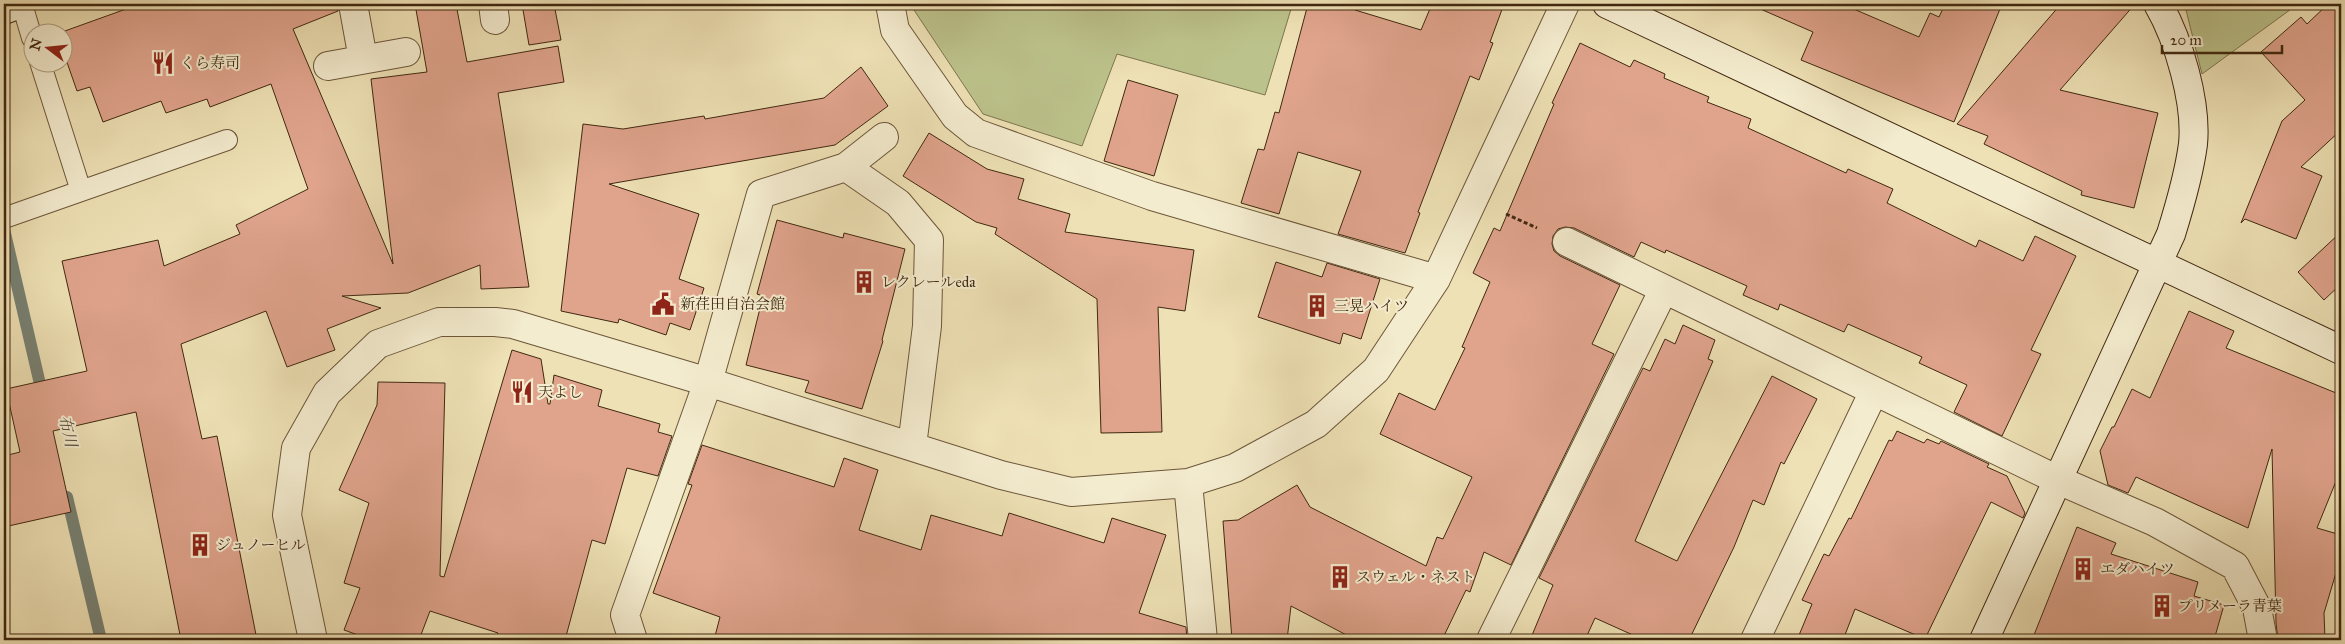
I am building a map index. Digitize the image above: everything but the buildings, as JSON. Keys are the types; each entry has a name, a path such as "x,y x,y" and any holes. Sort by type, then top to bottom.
{"street":[{"path":"4,10 21,4"},
{"path":"353,4 363,59"},
{"path":"890,4 895,30 955,116 976,133 1152,196 1436,279"},
{"path":"313,640 287,515 296,448 327,393 378,344 439,322 495,322 513,324 708,382 1002,475 1071,492 1188,483 1244,464 1316,424 1376,370 1436,279 1565,4"},
{"path":"1607,4 2341,350"},
{"path":"1984,640 2158,265 2173,228 2193,143 2191,107 2180,58 2158,4"},
{"path":"328,66 406,52"},
{"path":"633,640 625,615 708,382 760,194 846,167 884,137"},
{"path":"846,167 898,203 929,240 926,326 912,446"},
{"path":"1567,242 2058,480 2155,522 2235,566 2257,608 2263,640"},
{"path":"1491,640 1664,289"},
{"path":"1755,640 1874,391"},
{"path":"1188,483 1203,640"}],"lane":[{"path":"21,4 27,22"},
{"path":"43,72 81,191"},
{"path":"4,218 227,140"}],"path":[{"path":"1497,210 1567,242"}],"green space":[{"path":"910,4 1274,4 1291,9 1265,95 1117,54 1082,146 983,114"},
{"path":"2182,4 2298,4 2202,74 2186,10"}],"waterway":[{"name":"布川","path":"4,229 43,397"},
{"name":"布川","path":"67,497 101,640"}],"place":[{"name":"くら寿司","path":"163,63"},
{"name":"レクレールeda","path":"864,282"},
{"name":"新荏田自治会館","path":"663,304"},
{"name":"三晃ハイツ","path":"1317,306"},
{"name":"天よし","path":"522,392"},
{"name":"ジュノーヒル","path":"200,545"},
{"name":"エダハイツ","path":"2083,569"},
{"name":"スウェル・ネスト","path":"1340,577"},
{"name":"プリメーラ青葉","path":"2162,606"}]}
